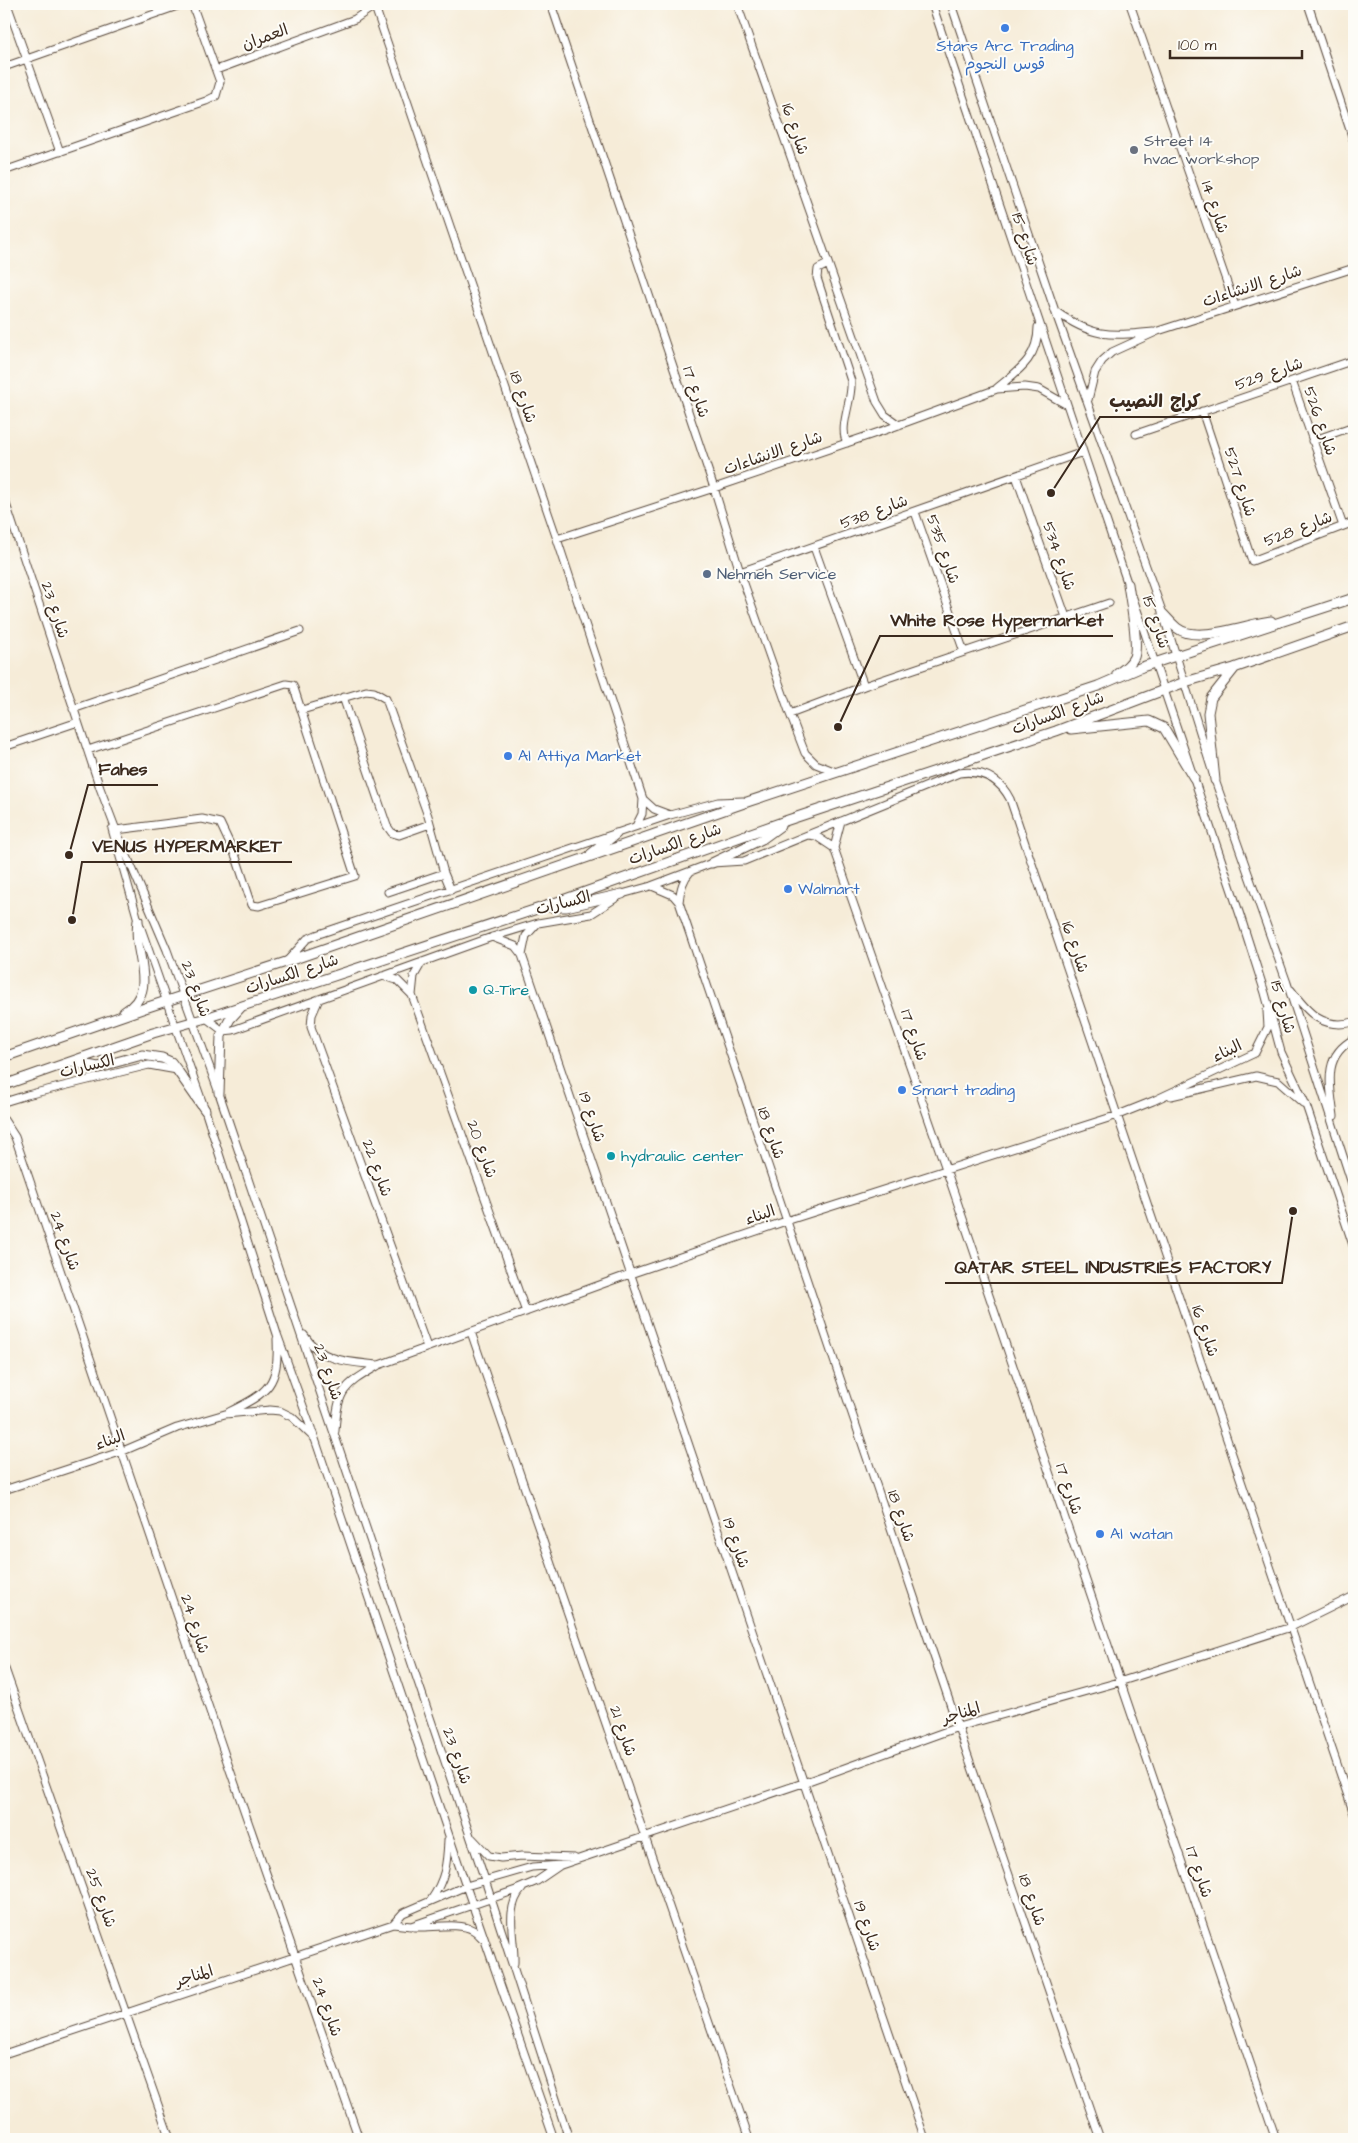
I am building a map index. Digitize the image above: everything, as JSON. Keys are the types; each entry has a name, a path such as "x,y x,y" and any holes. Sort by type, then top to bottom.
{"street":[{"path":"7,4 60,152"},
{"path":"4,67 183,4"},
{"path":"4,171 206,102 216,96 220,89 220,82 192,4"},
{"name":"العمران","path":"216,70 355,19 375,4"},
{"name":"شارع 18","path":"375,4 557,539 643,799"},
{"name":"شارع 17","path":"551,4 714,488 740,572 790,714 805,753 816,764 836,772"},
{"name":"شارع 16","path":"737,4 877,402 885,415 899,424"},
{"name":"شارع 15","path":"932,4 1038,322 1194,778 1265,993 1281,1052 1306,1105 1354,1248"},
{"name":"شارع 15","path":"952,4 1055,312 1088,400 1177,655 1215,780 1287,983 1354,1190"},
{"name":"شارع 14","path":"1130,4 1236,306"},
{"path":"1308,4 1354,142"},
{"path":"828,264 818,269 817,278 851,381 851,397 843,431 847,443"},
{"name":"شارع الانشاءات","path":"1088,400 1095,372 1107,356 1158,331 1354,268"},
{"name":"شارع الانشاءات","path":"1055,312 1075,325 1101,334 1119,335 1158,331"},
{"name":"شارع الانشاءات","path":"997,389 1019,370 1034,351 1038,340 1038,322"},
{"name":"شارع 529","path":"1136,434 1354,360"},
{"name":"شارع 526","path":"1292,381 1342,526"},
{"name":"شارع الانشاءات","path":"557,539 847,443 997,389 1025,387 1039,389 1067,404"},
{"name":"شارع 527","path":"1202,411 1252,561"},
{"path":"1312,441 1354,426"},
{"path":"1016,476 1083,452"},
{"name":"شارع 538","path":"740,572 814,548 1016,476"},
{"name":"شارع 534","path":"1016,476 1066,617"},
{"name":"شارع 23","path":"4,498 88,750 138,920 204,1110 277,1334 315,1439 448,1835 554,2139"},
{"name":"شارع 535","path":"915,512 964,652"},
{"name":"شارع 528","path":"1252,561 1354,522"},
{"path":"814,548 864,686"},
{"path":"1098,686 1124,669 1134,657 1135,644 1128,584"},
{"name":"شارع الكسارات","path":"4,1057 286,962 750,801 1098,686 1177,655 1354,598"},
{"path":"790,714 864,686 1109,603"},
{"path":"1163,614 1178,629 1192,634 1207,635 1251,623 1293,618"},
{"name":"شارع الكسارات","path":"4,1085 175,1026 206,1018 543,907 788,820 1056,731 1185,682 1234,668 1354,626"},
{"path":"73,709 300,631"},
{"path":"1215,780 1208,713 1210,698 1234,668"},
{"path":"88,750 286,684 293,685 355,876 260,906 252,905 236,857 220,824 202,819 116,830"},
{"path":"302,710 366,691 374,692 386,699 451,890"},
{"path":"343,697 387,826 392,833 399,835 430,824"},
{"path":"1056,731 1149,720 1164,728 1194,778"},
{"path":"4,747 78,722"},
{"name":"الكسارات","path":"223,1031 233,1030 492,937 538,923 590,914 622,894 651,886 712,863 744,861 841,820 959,774 970,772 991,777"},
{"name":"شارع 16","path":"991,777 1005,790 1010,799 1354,1814"},
{"name":"شارع 23","path":"100,788 185,996 220,1093 485,1880 570,2139"},
{"path":"643,799 654,810 670,815"},
{"path":"636,826 642,814 643,799"},
{"path":"286,962 307,939 670,815 718,802 750,801"},
{"path":"712,863 762,839 788,820"},
{"path":"807,834 816,836 834,848 841,820"},
{"path":"586,858 616,834"},
{"name":"شارع 17","path":"834,848 946,1169 1276,2139"},
{"path":"679,902 680,890 686,876 693,870"},
{"path":"388,892 444,872"},
{"path":"651,886 665,891 679,902"},
{"path":"543,907 566,907 622,894"},
{"name":"شارع 18","path":"679,902 958,1727 1100,2139"},
{"path":"111,1020 136,1003 144,986 144,966 138,944 138,920"},
{"path":"522,955 526,936 538,923"},
{"path":"492,937 515,946 522,955"},
{"name":"شارع 19","path":"522,955 925,2139"},
{"path":"412,995 414,976 422,961"},
{"name":"شارع 20","path":"380,976 397,980 412,995 526,1312"},
{"path":"1287,983 1302,1004 1318,1019 1331,1023 1354,1022"},
{"name":"البناء","path":"334,1433 337,1405 341,1393 355,1379 378,1365 630,1274 786,1221 1118,1115 1154,1101 1255,1052 1268,1028 1265,993"},
{"name":"شارع 22","path":"320,999 312,1015 311,1027 427,1347"},
{"path":"220,1093 222,1067 220,1046 223,1031 242,1006"},
{"path":"206,1018 223,1031"},
{"path":"1335,1132 1330,1084 1331,1063 1339,1049 1354,1039"},
{"path":"71,1062 98,1067 149,1055 162,1058 171,1062 204,1110"},
{"name":"الكسارات","path":"4,1102 149,1066 177,1070"},
{"name":"البناء","path":"1154,1101 1256,1076 1278,1080 1306,1105"},
{"name":"شارع 24","path":"4,1120 15,1137 230,1770 359,2139"},
{"name":"البناء","path":"298,1327 311,1348 322,1354 345,1362 378,1365"},
{"name":"شارع 21","path":"470,1332 749,2139"},
{"name":"البناء","path":"4,1490 123,1451 177,1428 225,1414 251,1401 270,1386 277,1370 277,1334"},
{"name":"البناء","path":"225,1414 270,1410 280,1411 298,1422 315,1439"},
{"name":"المناجر","path":"412,1926 525,1887 561,1865 804,1783 958,1727 1120,1682 1291,1628 1353,1597"},
{"name":"شارع 25","path":"4,1666 170,2139"},
{"name":"المناجر","path":"469,1834 489,1856 501,1858 522,1856 581,1858"},
{"name":"شارع 23","path":"431,1900 440,1886 446,1869 448,1835"},
{"name":"المناجر","path":"394,1924 403,1913 466,1886 532,1867 561,1865"},
{"name":"شارع 23","path":"514,1970 512,1907 515,1897 525,1887"},
{"name":"المناجر","path":"4,2054 394,1924 429,1928 462,1927 473,1930 484,1939"}],"place":[{"name":"Stars Arc Trading قوس النجوم","path":"1005,28"},
{"name":"Street 14 hvac workshop","path":"1134,150"},
{"name":"كراج النصيب","path":"1051,493"},
{"name":"Nehmeh Service","path":"707,574"},
{"name":"White Rose Hypermarket","path":"838,727"},
{"name":"Al Attiya Market","path":"508,756"},
{"name":"Fahes","path":"69,855"},
{"name":"Walmart","path":"788,889"},
{"name":"VENUS HYPERMARKET","path":"72,920"},
{"name":"Q-Tire","path":"473,990"},
{"name":"Smart trading","path":"902,1090"},
{"name":"hydraulic center","path":"611,1156"},
{"name":"QATAR STEEL INDUSTRIES FACTORY","path":"1293,1211"},
{"name":"Al watan","path":"1100,1534"}]}
